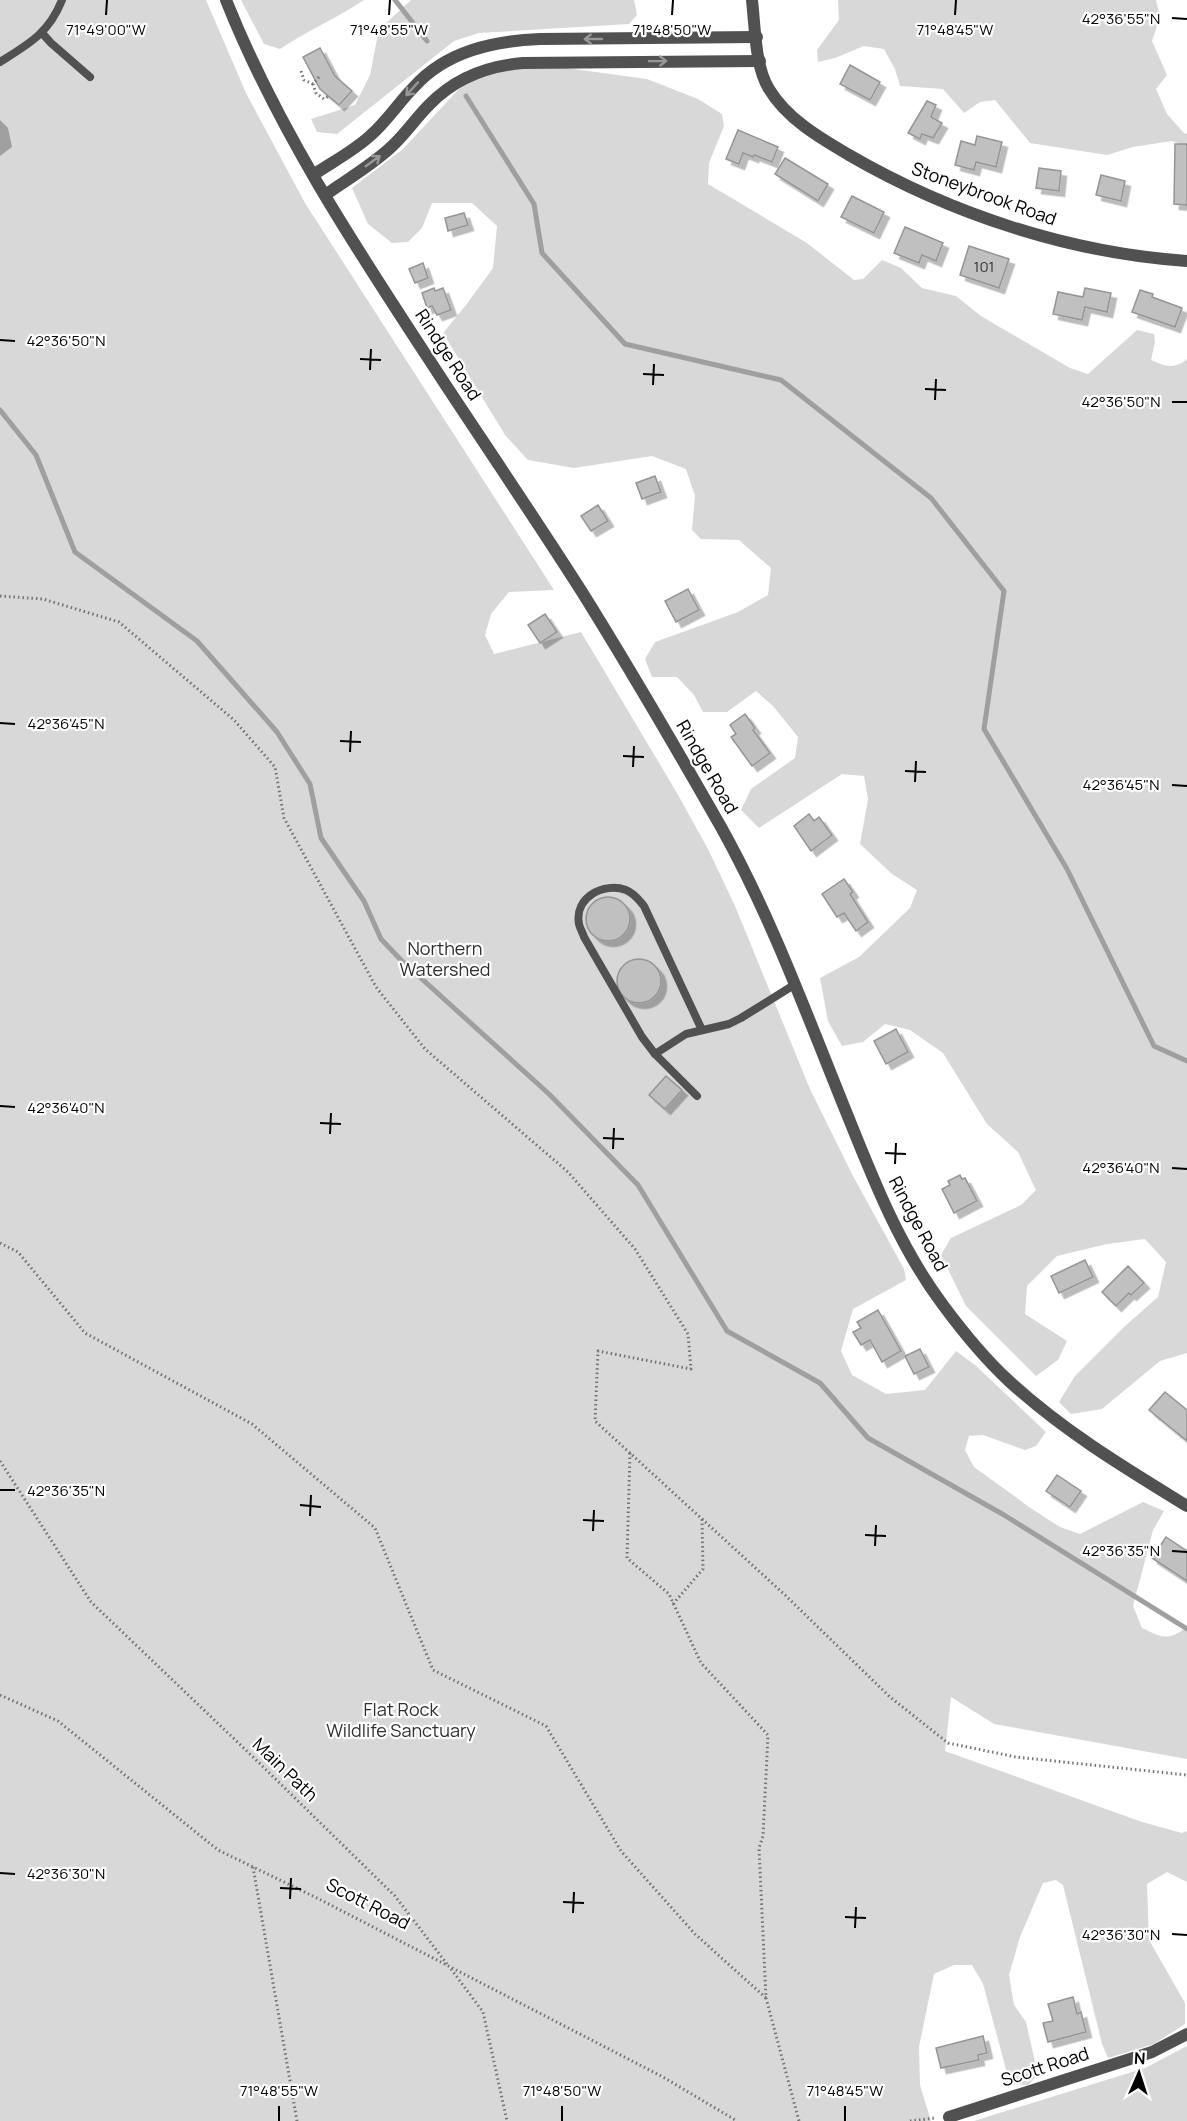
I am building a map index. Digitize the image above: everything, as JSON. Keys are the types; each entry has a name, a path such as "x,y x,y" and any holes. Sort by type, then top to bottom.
{"street":[{"name":"Rindge Road","path":"226,0 267,92 313,175 427,357 581,592 665,730 723,832 763,910 886,1210 912,1257 970,1340 1009,1381 1076,1434 1187,1506"},
{"name":"Stoneybrook Road","path":"752,0 760,61 768,88 794,118 834,146 890,178 979,215 1061,240 1136,255 1187,261"},
{"path":"313,175 370,136 415,85 430,72 450,59 486,46 506,41 531,40 757,37"},
{"path":"325,195 390,149 442,93 476,72 502,65 523,63 760,61"},
{"name":"Scott Road","path":"949,2117 1152,2052 1187,2034"}],"lane":[{"path":"0,62 42,33 53,19 62,0"},
{"path":"42,33 90,77"},
{"path":"698,1096 655,1054 642,1037 584,937 579,923 579,914 582,904 591,894 602,888 616,888 628,891 637,897 644,906 702,1030"},
{"path":"655,1054 676,1038 729,1024 794,985"}],"path":[{"path":"301,71 304,80 313,84 320,97 324,99 329,96"},
{"path":"313,84 319,76"},
{"path":"0,596 43,599 119,622 234,720 275,767 284,818 376,987 425,1048 568,1172 635,1249 688,1334 691,1369 598,1351 596,1421 785,1595 890,1697 948,1743 1016,1756 1187,1775"},
{"path":"0,1243 18,1252 85,1333 252,1424 375,1528 433,1670 546,1726 621,1851 695,1934 766,1998"},
{"path":"630,1453 627,1558 669,1594 701,1663 768,1735 763,1836 759,1848 766,1998 799,2121"},
{"name":"Main Path","path":"0,1461 91,1602 396,1896 483,2012 507,2121"},
{"path":"674,1605 703,1569 702,1519"},
{"name":"Scott Road","path":"0,1695 58,1721 218,1850 663,2077 737,2121"},
{"path":"253,1867 297,2121"},
{"path":"910,2121 949,2117"}],"green space":[{"path":"0,0 206,0 246,93 305,203 554,590 509,592 491,614 485,635 494,654 581,632 677,793 708,849 735,906 810,1089 853,1176 904,1269 906,1280 853,1309 841,1351 852,1375 886,1394 925,1390 956,1351 975,1365 1046,1432 1036,1446 1025,1450 983,1435 969,1436 965,1450 974,1467 1060,1527 1080,1534 1143,1502 1164,1511 1153,1530 1133,1606 1142,1628 1155,1634 1170,1636 1187,1627 1187,1759 994,1724 951,1697 945,1751 1142,1822 1182,1833 1187,1831 1187,1882 1167,1872 1147,1884 1149,1940 1185,2003 1185,2024 1154,2044 1108,2058 1102,2044 1063,1885 1056,1880 1043,1883 1020,1937 1009,1975 1014,2005 1026,2022 1038,2075 1028,2085 1010,2084 983,1984 972,1965 954,1965 934,1974 919,2047 920,2085 931,2121 0,2121"},
{"path":"241,0 364,0 280,49 264,44"},
{"path":"411,0 634,0 637,15 629,24 479,33 454,41 337,134 317,132 311,119 355,105 370,75 377,39 385,24"},
{"path":"838,0 1156,0 1160,17 1152,41 1167,75 1156,89 1167,114 1187,134 1187,146 1172,141 1133,147 1107,155 1030,143 995,100 980,102 964,113 943,89 900,86 895,69 884,49 864,46 835,58 818,62 817,50 839,20"},
{"path":"566,68 647,79 698,99 722,114 724,126 709,163 708,184 807,243 854,280 863,279 882,260 901,268 922,288 956,296 981,316 1003,329 1070,368 1088,374 1137,330 1154,334 1155,342 1151,360 1174,366 1187,359 1187,1353 1160,1361 1102,1409 1071,1414 1059,1402 1075,1376 1158,1297 1166,1262 1145,1239 1107,1244 1057,1256 1027,1286 1025,1314 1067,1341 1058,1360 1036,1376 966,1306 941,1255 951,1238 1021,1205 1036,1190 1018,1152 987,1124 943,1053 910,1030 885,1024 863,1042 842,1046 828,1021 820,978 859,957 910,908 917,890 892,874 860,844 868,799 864,776 842,774 759,828 741,810 751,789 795,758 798,737 773,706 756,691 727,712 703,712 694,695 677,677 652,677 645,659 655,642 738,612 768,595 771,568 739,540 701,539 692,530 695,496 686,469 652,456 574,468 528,460 505,435 443,333 493,268 497,226 472,203 432,203 422,228 408,242 392,243 368,224 352,188 403,149 458,90 474,78 512,69"},
{"path":"1187,2046 1187,2121 974,2121 1145,2068"}],"shaded area":[{"path":"0,120 8,128 12,147 0,156"}],"building":[{"path":"320,48 335,76 352,91 339,105 320,89 303,57"},
{"path":"850,65 880,82 870,100 840,84"},
{"path":"927,101 936,105 931,117 942,123 933,138 922,134 920,139 908,133"},
{"path":"738,130 778,147 772,162 743,153 739,164 726,159"},
{"path":"977,136 1002,142 996,167 976,162 974,170 955,165 961,141 975,145"},
{"path":"1175,144 1187,144 1187,205 1174,204"},
{"path":"785,158 828,184 818,201 775,174"},
{"path":"1039,168 1061,171 1059,191 1036,188"},
{"path":"1101,175 1125,181 1121,201 1096,195"},
{"path":"852,196 884,212 874,233 841,217"},
{"path":"464,213 468,225 448,231 445,218"},
{"path":"905,227 943,243 936,261 922,255 919,263 894,253"},
{"path":"969,246 1009,259 999,288 960,275"},
{"path":"423,263 428,278 415,283 409,269"},
{"path":"434,288 435,291 443,288 451,310 437,315 432,306 427,308 422,293"},
{"path":"1085,288 1111,293 1107,312 1085,307 1082,320 1053,314 1058,292 1083,297"},
{"path":"1140,290 1182,308 1175,327 1132,312"},
{"path":"655,476 661,492 642,499 636,483"},
{"path":"598,505 608,521 591,531 581,516"},
{"path":"688,589 699,610 676,622 665,601"},
{"path":"545,614 557,632 540,643 528,625"},
{"path":"745,714 755,728 753,730 770,753 752,766 731,737 736,734 730,725"},
{"path":"809,814 814,821 819,817 832,835 811,851 794,826"},
{"path":"844,879 853,892 850,894 868,922 856,931 844,913 837,917 822,894"},
{"path":"608,897 617,898 624,903 629,910 629,928 624,935 617,940 608,941 599,940 592,935 587,928 586,919 587,910 592,903 599,898"},
{"path":"639,959 654,966 661,981 654,996 639,1003 624,996 617,981 624,966"},
{"path":"896,1029 908,1052 886,1064 874,1041"},
{"path":"666,1076 682,1090 665,1109 649,1095"},
{"path":"960,1175 962,1179 965,1178 977,1201 954,1213 942,1189 950,1185 948,1181"},
{"path":"1085,1260 1093,1277 1059,1293 1051,1276"},
{"path":"1128,1266 1144,1283 1116,1306 1102,1292"},
{"path":"878,1310 901,1351 882,1362 870,1340 861,1345 853,1332 861,1328 857,1322"},
{"path":"920,1349 929,1367 914,1374 905,1356"},
{"path":"1165,1392 1187,1410 1187,1441 1149,1410"},
{"path":"1057,1475 1081,1491 1070,1507 1046,1491"},
{"path":"1166,1537 1187,1551 1187,1581 1152,1558"},
{"path":"1073,1997 1077,2014 1081,2012 1086,2032 1048,2042 1043,2023 1053,2021 1048,2004"},
{"path":"983,2036 987,2053 978,2055 979,2060 941,2068 936,2048"}],"waterway":[{"path":"395,0 427,41"},
{"path":"466,96 534,204 542,253 625,344 781,380 931,498 1004,591 984,729 1067,869 1154,1046 1187,1061"},
{"path":"0,410 36,455 75,552 197,641 277,732 310,784 321,838 364,901 381,939 401,960 549,1094 638,1185 727,1331 820,1383 868,1438 1004,1515 1187,1629"}],"park label":[{"name":"Northern Watershed","path":"445,959"},
{"name":"Flat Rock Wildlife Sanctuary","path":"401,1720"}]}
